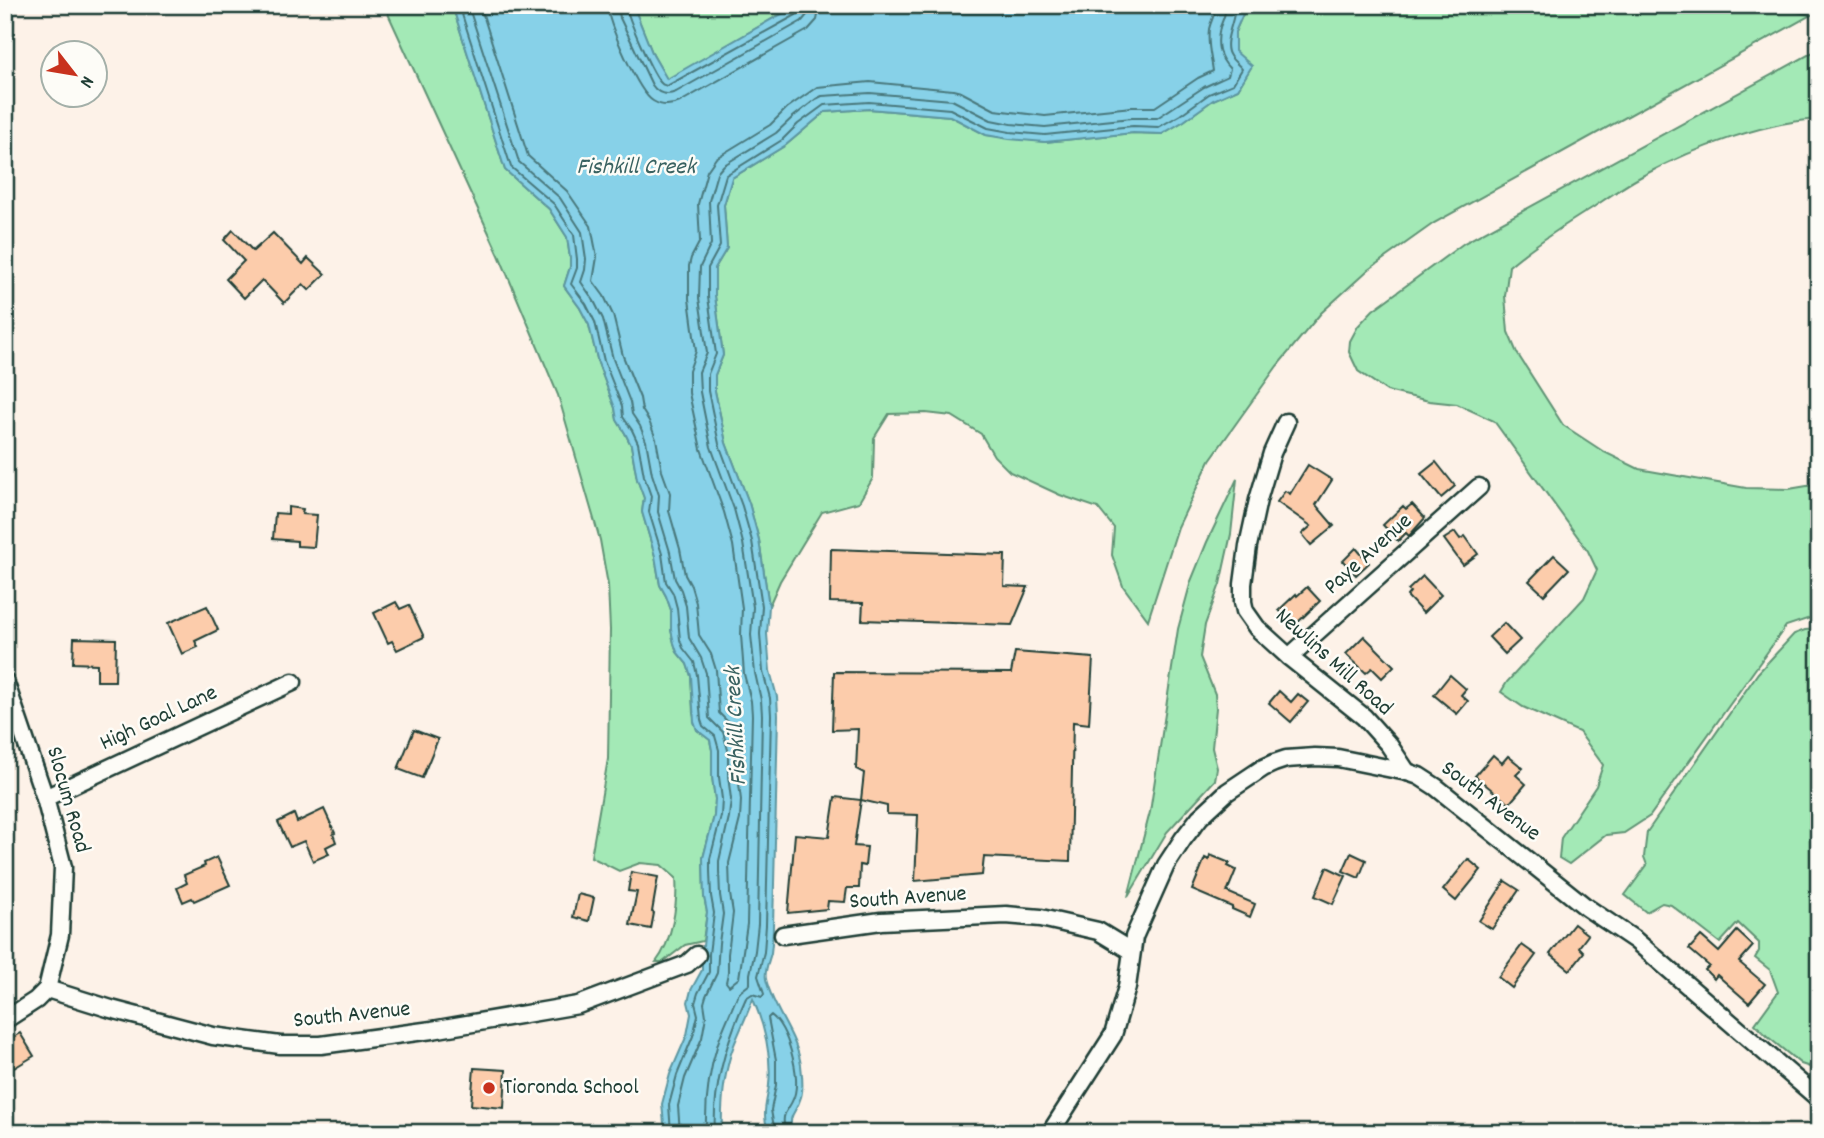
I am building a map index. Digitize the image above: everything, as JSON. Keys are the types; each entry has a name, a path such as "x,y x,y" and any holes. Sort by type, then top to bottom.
{"street":[{"name":"Newlins Mill Road","path":"1286,422 1272,453 1248,546 1243,602 1245,611 1257,628 1289,657 1364,717 1407,772"},
{"name":"Paye Avenue","path":"1289,657 1479,486"},
{"name":"Slocum Road","path":"5,681 45,798 63,867 60,935 47,989"},
{"name":"High Goal Lane","path":"45,798 293,682"},
{"name":"South Avenue","path":"783,935 881,921 1006,915 1041,918 1098,931 1131,951 1134,937 1166,865 1200,817 1227,792 1263,768 1286,759 1338,758 1419,776 1452,798 1586,907 1635,940 1819,1099"},
{"path":"1049,1133 1113,1035 1127,987 1131,951"},
{"name":"South Avenue","path":"47,989 213,1036 280,1045 321,1045 432,1030 578,1005 687,964 697,955"},
{"path":"5,1020 36,1000 47,989"}],"green space":[{"path":"384,5 452,5 505,170 549,209 567,237 570,267 564,286 589,325 598,363 617,420 631,445 637,479 644,498 642,512 660,585 671,610 674,643 691,676 697,730 710,740 712,750 715,799 714,816 703,858 707,912 703,941 685,945 663,962 656,962 662,954 673,922 676,878 661,865 640,863 619,871 591,857 608,759 608,585 600,540 558,395 499,255"},
{"path":"633,5 799,5 667,80 653,55"},
{"path":"1241,5 1765,5 1811,15 1434,223 1368,270 1321,313 1277,366 1210,460 1178,527 1148,620 1123,586 1112,555 1114,528 1098,508 1060,495 1010,472 994,456 981,434 952,416 926,413 889,414 874,438 873,478 859,502 822,512 780,581 769,606 759,540 749,503 726,443 715,391 715,375 723,355 715,296 715,268 727,248 724,205 732,178 786,145 825,112 869,109 950,116 986,135 1045,142 1133,133 1162,134 1213,100 1238,89 1251,67 1235,52 1235,32 1243,14"},
{"path":"1819,49 1819,119 1753,131 1665,164 1549,235 1509,266 1505,296 1508,332 1517,353 1563,425 1604,452 1639,469 1746,488 1789,489 1819,484 1819,619 1813,617 1786,626 1650,816 1624,833 1606,835 1569,864 1559,858 1561,838 1596,786 1603,765 1579,732 1523,707 1501,692 1507,682 1584,598 1597,570 1588,551 1494,421 1457,404 1429,401 1387,391 1358,371 1349,352 1350,341 1358,326 1373,310 1464,243"},
{"path":"1237,479 1231,534 1220,584 1205,625 1200,657 1215,694 1212,748 1217,768 1215,780 1167,832 1128,897 1150,812 1178,629 1191,581"},
{"path":"1819,629 1819,1070 1801,1064 1755,1024 1778,992 1770,970 1755,958 1759,943 1738,923 1720,943 1671,905 1662,903 1646,912 1625,895 1647,865 1644,857 1647,832 1758,673 1794,634"}],"water":[{"name":"Fishkill Creek","path":"452,5 633,5 653,55 667,79 799,5 1241,5 1243,14 1235,32 1235,51 1252,66 1238,89 1213,100 1162,134 1133,133 1045,142 986,135 950,116 869,109 825,112 786,145 732,178 724,205 727,248 715,268 715,296 723,355 715,375 715,391 726,443 749,503 759,540 769,606 767,634 770,671 777,697 778,715 773,933 766,976 769,990 794,1042 801,1065 802,1093 792,1117 792,1133 769,1133 765,1120 770,1074 768,1052 764,1030 753,999 728,1066 722,1133 665,1133 662,1104 670,1074 687,1035 691,1014 688,1002 691,990 702,970 707,912 703,858 714,816 715,799 712,750 710,740 697,730 694,722 691,676 674,643 671,610 660,585 642,512 644,498 637,479 631,445 617,420 598,363 589,325 564,286 570,267 567,237 549,209 505,170"}],"building":[{"path":"233,230 253,251 273,233 303,264 308,258 325,274 309,290 303,284 284,303 262,280 244,298 226,279 244,261 224,240"},
{"path":"1436,462 1455,486 1441,498 1421,474"},
{"path":"1308,465 1332,480 1316,505 1334,526 1311,545 1302,534 1311,526 1277,502 1285,491 1290,494"},
{"path":"1412,504 1425,518 1409,536 1406,533 1398,541 1383,525 1403,506 1406,509"},
{"path":"288,507 303,509 302,514 317,515 314,547 297,546 297,541 273,539 275,513 288,514"},
{"path":"1455,532 1460,539 1465,536 1478,554 1463,565 1444,539"},
{"path":"1356,548 1369,563 1356,575 1343,561"},
{"path":"831,549 1005,555 1004,586 1028,587 1012,625 862,620 863,603 830,602"},
{"path":"1554,555 1569,569 1544,595 1529,581"},
{"path":"1423,576 1441,595 1423,613 1407,596 1410,592 1408,590"},
{"path":"1307,587 1320,601 1294,626 1279,610"},
{"path":"396,602 400,609 409,605 424,637 397,650 392,641 388,643 374,613"},
{"path":"207,606 218,630 195,641 198,647 182,654 168,623"},
{"path":"1504,623 1520,640 1505,654 1489,637"},
{"path":"1364,636 1394,666 1382,678 1372,668 1366,673 1346,654"},
{"path":"74,638 116,639 115,681 97,681 97,664 73,663"},
{"path":"1015,652 1093,658 1089,724 1073,722 1070,861 984,857 982,875 915,881 918,815 887,814 887,806 861,800 864,773 856,769 858,729 832,730 834,672 1011,673"},
{"path":"1450,675 1466,689 1461,695 1468,701 1457,714 1434,695"},
{"path":"1279,691 1291,702 1298,694 1308,702 1291,722 1269,703"},
{"path":"414,730 438,739 422,778 398,769"},
{"path":"1493,755 1502,763 1508,756 1523,768 1516,775 1526,784 1509,804 1475,776"},
{"path":"835,797 861,800 854,846 867,847 865,866 860,865 859,888 847,888 845,902 828,901 827,909 788,913 795,834 829,837"},
{"path":"324,809 335,833 336,842 326,847 329,854 313,861 304,841 290,847 278,822 294,814 297,822"},
{"path":"1351,853 1366,860 1359,878 1343,871"},
{"path":"1210,855 1230,863 1228,866 1236,870 1227,892 1255,904 1250,917 1192,890 1205,858 1209,860"},
{"path":"217,857 230,885 194,901 192,898 183,902 177,888 187,883 184,875 205,866 204,863"},
{"path":"1468,859 1481,870 1456,901 1443,890"},
{"path":"1327,867 1346,876 1333,904 1315,896"},
{"path":"631,872 658,877 651,929 630,925 637,892 628,891"},
{"path":"1505,881 1519,890 1492,929 1479,921"},
{"path":"578,894 594,898 589,921 573,917"},
{"path":"1574,924 1588,935 1579,947 1584,952 1570,970 1550,954"},
{"path":"1737,931 1753,946 1739,962 1765,984 1749,1003 1717,975 1714,979 1705,970 1709,966 1689,949 1701,936 1719,952"},
{"path":"1522,945 1536,955 1512,988 1498,977"},
{"path":"20,1033 34,1056 14,1068 5,1053 5,1042"},
{"name":"Tioronda School","path":"474,1068 506,1070 504,1108 471,1105"}],"place":[{"name":"Tioronda School","path":"489,1088"}]}
